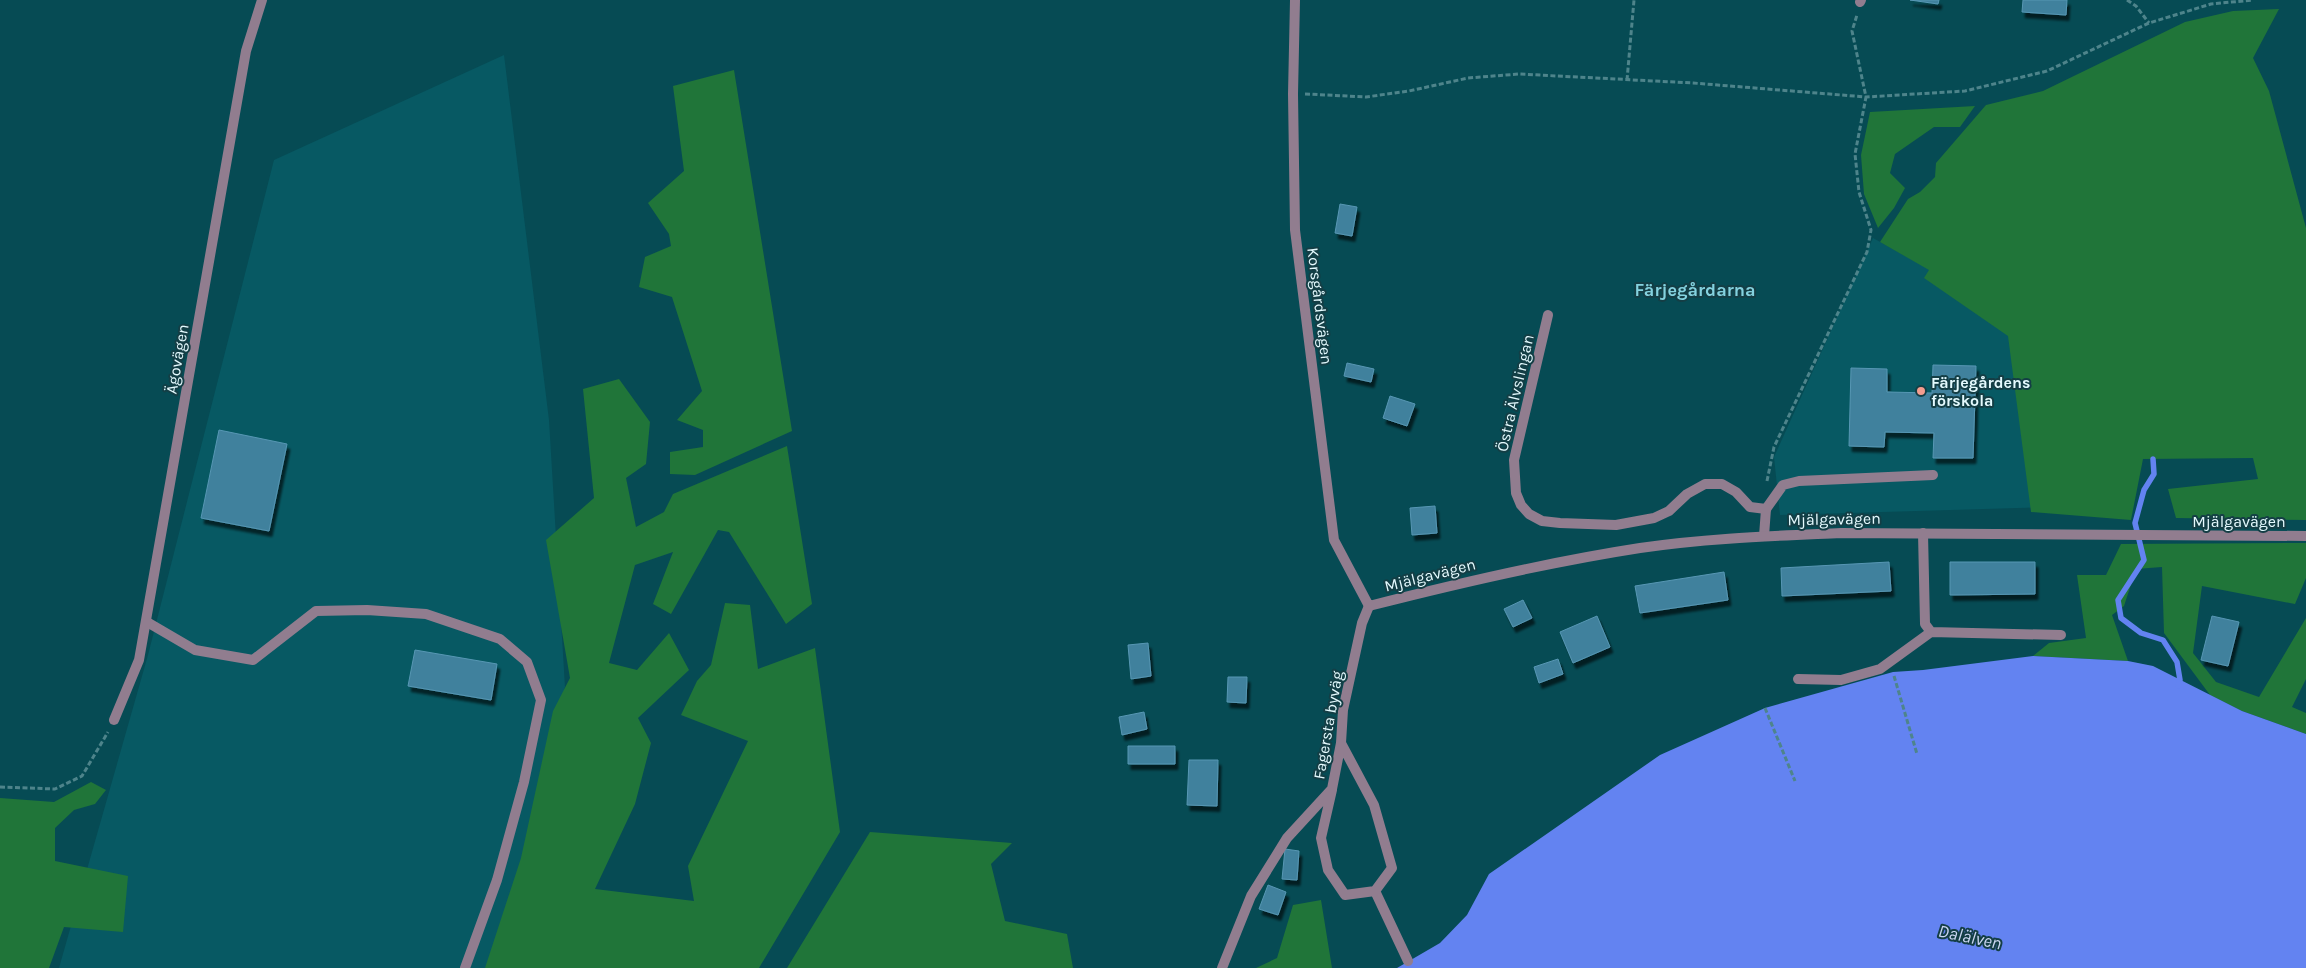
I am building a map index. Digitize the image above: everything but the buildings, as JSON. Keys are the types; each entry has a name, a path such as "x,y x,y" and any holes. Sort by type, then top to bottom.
{"street":[{"name":"Ägovägen","path":"114,720 139,660 147,622 246,51 262,0"},
{"name":"Korsgårdsvägen","path":"1294,0 1295,230 1334,540 1369,606"},
{"name":"Östra Älvslingan","path":"1548,315 1514,460 1516,493 1521,505 1529,514 1542,521 1560,523 1616,525 1635,522 1654,518 1669,510 1688,494 1705,484 1722,484 1736,492 1750,507 1766,509"},
{"path":"1764,536 1766,509 1783,485 1799,480 1933,475"},
{"name":"Mjälgavägen","path":"1369,606 1482,577 1641,548 1764,536 1841,533 2306,536"},
{"path":"1923,533 1925,624 1930,632"},
{"name":"Fagersta byväg","path":"1222,968 1252,896 1288,838 1332,789 1341,743 1344,710 1362,622 1369,606"},
{"path":"147,622 195,650 253,660 316,611 367,610 426,614 500,639 528,662 541,700 530,755 497,880 465,968"},
{"path":"1798,679 1841,680 1880,669 1930,632 2061,635"},
{"path":"1332,789 1321,838 1328,870 1345,895 1375,890 1392,868 1374,805 1341,743"},
{"path":"1375,890 1408,961"}],"path":[{"path":"1627,80 1634,0"},
{"path":"2127,0 2136,6 2149,24"},
{"path":"1293,94 1366,97 1409,91 1468,78 1519,74 1866,97 1965,90 2047,71 2149,24 2211,4 2253,0"},
{"path":"1767,482 1774,447 1866,252 1871,230 1859,192 1855,154 1866,97 1852,31 1861,1"},
{"path":"1893,672 1918,754"},
{"path":"1765,708 1794,781"},
{"path":"0,787 55,789 82,776 114,720"}],"shaded area":[{"path":"504,55 549,420 565,687 504,962 501,968 59,968 148,655 274,160"},
{"name":"Färjegårdens förskola","path":"1873,238 2028,324 2053,507 1780,515 1774,457"}],"green space":[{"path":"2279,9 2253,58 2269,91 2306,228 2306,520 2176,518 2168,489 2258,479 2253,458 2143,459 2131,520 2031,512 2008,336 1924,278 1929,270 1880,242 1908,199 1920,192 1935,177 1936,163 1986,105 2043,91 2185,22 2233,11"},
{"path":"734,70 792,431 695,475 670,474 670,452 703,447 703,430 677,420 702,391 672,297 639,287 645,257 671,246 669,234 648,203 684,171 673,86"},
{"path":"1975,106 1960,127 1934,127 1895,154 1890,173 1905,188 1894,208 1878,228 1864,194 1861,155 1870,112"},
{"path":"619,379 650,422 646,464 626,478 636,527 664,512 673,494 787,446 812,604 786,624 729,532 718,530 671,614 653,604 673,552 635,565 609,663 637,670 669,633 689,670 638,718 651,743 635,804 595,889 694,901 688,866 748,741 681,715 697,681 711,665 725,603 750,605 758,669 815,648 840,832 759,968 485,968 521,858 553,711 570,678 546,540 594,498 583,389"},
{"path":"2306,543 2306,578 2295,604 2202,586 2193,653 2216,682 2259,697 2306,618 2306,679 2292,707 2306,713 2306,734 2242,711 2210,695 2164,633 2162,567 2136,569 2124,606 2112,615 2128,661 2033,656 2049,643 2086,638 2077,575 2106,575 2121,544"},
{"path":"91,782 106,790 95,804 74,810 55,828 55,861 128,876 123,932 64,927 49,968 0,968 0,798 54,802"},
{"path":"870,832 1012,843 991,864 1005,921 1067,934 1073,968 787,968"},
{"path":"1321,900 1332,968 1256,968 1277,958 1293,905"}],"water":[{"name":"Dalälven","path":"2033,656 2128,661 2153,666 2242,711 2306,734 2306,968 1397,968 1440,943 1467,915 1489,874 1660,755 1765,708 1893,672"}],"waterway":[{"path":"2153,459 2154,474 2144,490 2135,523 2144,560 2118,600 2121,618 2141,633 2163,640 2177,662 2180,680 2178,686"}],"place":[{"name":"Färjegårdens förskola","path":"1921,391"}],"district":[{"name":"Färjegårdarna","path":"1695,290"}]}
